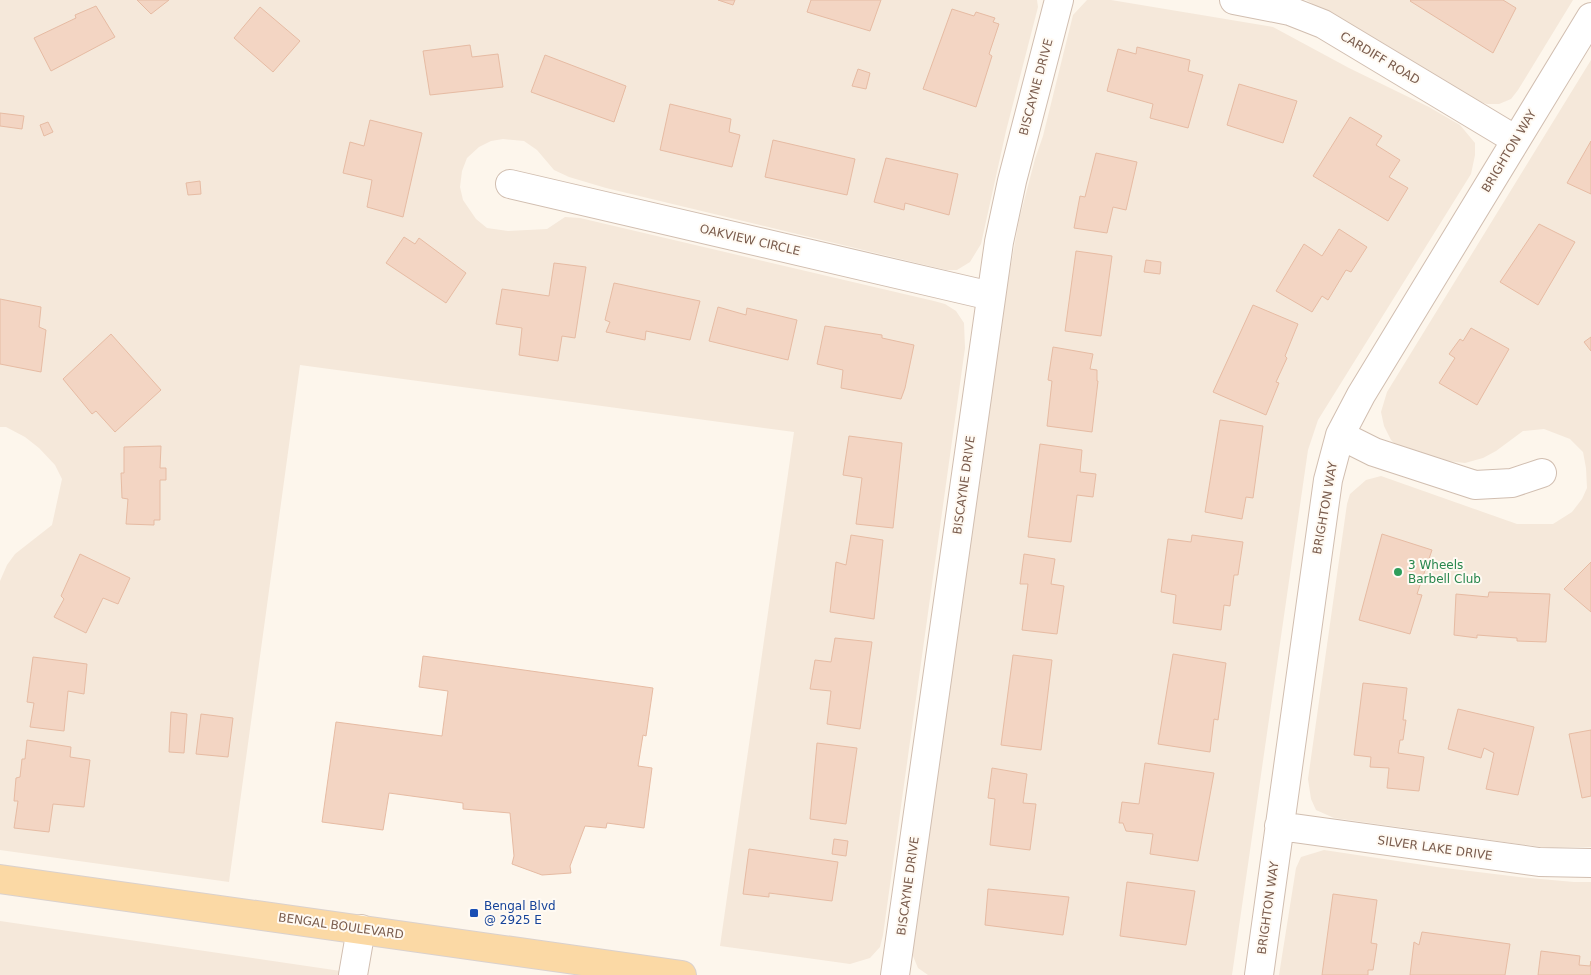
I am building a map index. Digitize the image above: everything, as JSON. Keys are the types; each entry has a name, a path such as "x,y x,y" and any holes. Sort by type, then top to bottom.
{"main road":[{"name":"BENGAL BOULEVARD","path":"0,879 682,975"}],"street":[{"name":"BISCAYNE DRIVE","path":"895,975 999,242 1012,181 1059,0"},
{"name":"CARDIFF ROAD","path":"1248,1 1290,11 1323,24 1516,140"},
{"name":"BRIGHTON WAY","path":"1259,975 1328,480 1340,435 1361,395 1591,17"},
{"name":"OAKVIEW CIRCLE","path":"510,184 991,296"},
{"path":"1340,435 1374,452 1475,485 1512,483 1542,473"},
{"name":"SILVER LAKE DRIVE","path":"1279,826 1539,862 1591,863"},
{"path":"353,975 361,929"}],"shaded area":[{"path":"0,0 1037,0 1038,7 1006,131 981,244 970,262 957,270 946,270 606,188 569,177 554,170 537,150 524,141 503,139 491,141 479,147 467,158 462,171 460,187 463,200 476,219 487,228 508,231 547,229 565,217 580,218 945,304 956,311 964,323 965,348 883,935 880,947 870,958 850,964 720,946 794,432 300,365 229,882 0,850 0,581 7,565 15,554 52,525 62,479 55,465 39,448 25,437 6,427 0,427"},
{"path":"1087,0 1111,0 1273,27 1349,68 1429,107 1460,125 1475,143 1475,155 1471,174 1318,420 1308,450 1232,975 928,975 918,968 910,949 1007,287 1019,220 1043,136 1073,15"},
{"path":"1306,0 1573,0 1511,99 1499,104 1487,104 1475,100"},
{"path":"1591,60 1591,847 1541,847 1334,818 1316,810 1311,799 1308,779 1347,504 1350,494 1366,480 1381,476 1517,524 1553,524 1572,512 1582,499 1587,488 1583,452 1570,439 1544,429 1523,431 1496,451 1483,458 1465,463 1438,460 1398,447 1391,440 1384,426 1381,412 1387,392"},
{"path":"1324,850 1519,877 1591,882 1591,975 1279,975 1296,868 1301,857"},
{"path":"0,921 368,975 0,975"}],"building":[{"path":"137,0 169,0 151,14"},
{"path":"718,0 735,0 733,5"},
{"path":"811,0 881,0 870,31 807,12"},
{"path":"1411,0 1503,0 1516,8 1493,53"},
{"path":"96,6 115,37 51,71 34,38 76,18 75,15"},
{"path":"260,7 300,41 273,72 234,38"},
{"path":"952,9 974,16 976,12 995,18 993,22 999,24 989,54 992,56 976,107 923,89"},
{"path":"470,45 472,57 498,54 503,87 430,95 423,51"},
{"path":"1137,47 1190,60 1188,71 1203,75 1188,128 1150,118 1153,104 1107,91 1118,49 1136,54"},
{"path":"545,55 626,86 614,122 531,92"},
{"path":"858,69 870,73 866,89 852,86"},
{"path":"1239,84 1297,101 1283,143 1227,125"},
{"path":"670,104 731,119 729,132 740,135 732,167 660,150"},
{"path":"0,113 24,116 22,129 0,126"},
{"path":"1350,117 1382,136 1376,145 1400,160 1389,177 1408,188 1388,221 1313,176"},
{"path":"370,120 422,133 403,217 367,207 372,180 343,173 350,142 364,146"},
{"path":"48,122 53,132 44,136 40,125"},
{"path":"773,140 855,159 847,195 765,177"},
{"path":"1591,141 1591,194 1567,183"},
{"path":"1096,153 1137,162 1126,210 1113,207 1107,233 1074,228 1080,196 1085,197"},
{"path":"886,158 958,174 949,215 905,203 904,210 874,202"},
{"path":"200,181 201,194 188,195 186,183"},
{"path":"1539,224 1575,242 1538,305 1500,282"},
{"path":"1339,229 1367,247 1351,272 1346,270 1328,300 1322,296 1312,312 1276,291 1304,244 1322,256"},
{"path":"404,237 415,244 419,238 466,273 446,303 386,263"},
{"path":"1076,251 1112,256 1101,336 1065,331"},
{"path":"1146,260 1161,262 1160,274 1144,272"},
{"path":"554,263 586,267 575,338 562,336 558,361 519,355 522,328 496,324 502,289 549,296"},
{"path":"614,283 700,301 690,340 646,331 645,340 606,332 610,322 605,320"},
{"path":"0,299 41,307 39,327 46,330 41,372 0,364"},
{"path":"1253,305 1298,324 1285,356 1287,358 1276,382 1279,383 1266,415 1213,392"},
{"path":"718,307 746,315 747,308 797,320 788,360 709,341"},
{"path":"825,326 882,335 882,338 914,345 901,399 841,388 843,370 817,364"},
{"path":"1471,328 1509,349 1477,405 1439,383 1455,358 1449,354 1460,339 1463,341"},
{"path":"111,334 161,390 115,432 96,411 92,414 63,379"},
{"path":"1591,337 1591,351 1584,342"},
{"path":"1053,347 1093,354 1090,369 1097,370 1098,381 1092,432 1047,426 1052,381 1048,380"},
{"path":"1220,420 1263,426 1253,498 1246,497 1242,519 1205,512"},
{"path":"849,436 902,443 893,528 856,524 862,478 843,475"},
{"path":"1040,444 1082,450 1080,472 1096,474 1093,497 1077,495 1071,542 1028,537"},
{"path":"161,446 160,468 166,468 166,480 160,480 160,520 154,520 154,525 126,524 128,499 122,498 121,473 124,473 124,447"},
{"name":"3 Wheels Barbell Club","path":"1382,534 1432,550 1417,594 1422,595 1410,634 1359,620"},
{"path":"851,535 883,540 874,619 830,612 836,562 846,565"},
{"path":"1192,535 1243,542 1238,575 1234,575 1230,606 1224,605 1221,630 1173,623 1176,595 1161,592 1168,539 1191,542"},
{"path":"80,554 130,578 118,604 103,598 86,633 54,617 64,599 61,596"},
{"path":"1024,554 1055,559 1051,584 1064,586 1057,634 1022,630 1028,584 1020,584"},
{"path":"1591,562 1591,612 1564,589"},
{"path":"1489,592 1550,594 1546,642 1517,641 1517,638 1477,635 1477,638 1454,635 1456,594 1488,597"},
{"path":"835,638 872,642 860,729 827,724 831,691 810,689 815,660 831,662"},
{"path":"1173,654 1226,663 1218,720 1214,719 1210,752 1158,744"},
{"path":"1013,655 1052,660 1041,750 1001,745"},
{"path":"423,656 653,688 646,736 643,735 638,766 652,768 644,828 607,823 606,828 585,826 570,866 571,873 542,875 512,864 514,856 510,813 463,809 463,803 389,793 383,830 322,822 336,722 442,736 448,691 419,687"},
{"path":"33,657 87,664 84,694 68,691 64,731 30,727 34,703 27,702"},
{"path":"1363,683 1407,688 1403,720 1406,720 1403,740 1400,740 1398,753 1424,757 1419,791 1387,788 1389,768 1370,767 1371,757 1354,755"},
{"path":"1458,709 1534,727 1518,795 1486,789 1494,753 1484,748 1481,758 1448,749"},
{"path":"171,712 187,714 184,753 169,752"},
{"path":"201,714 233,718 228,757 196,754"},
{"path":"1591,730 1591,796 1582,798 1569,734"},
{"path":"27,740 71,747 70,757 90,760 84,807 53,804 49,832 14,828 18,801 14,801 16,778 20,777 22,759 25,759"},
{"path":"817,743 857,748 846,824 810,819"},
{"path":"1145,763 1214,773 1198,861 1150,854 1153,834 1126,831 1123,823 1119,823 1122,802 1139,804"},
{"path":"992,768 1027,774 1023,803 1036,804 1030,850 990,845 995,799 988,798"},
{"path":"834,839 848,841 846,856 832,854"},
{"path":"749,849 838,862 832,901 769,893 769,897 743,894"},
{"path":"1127,882 1195,891 1186,945 1120,936"},
{"path":"988,889 1069,897 1063,935 985,925"},
{"path":"1333,894 1377,900 1371,943 1377,944 1373,970 1368,970 1368,975 1322,975"},
{"path":"1422,932 1510,944 1505,975 1410,975 1414,942 1419,945"},
{"path":"1541,951 1580,956 1579,965 1590,966 1591,961 1591,975 1538,975"}],"place":[{"name":"3 Wheels Barbell Club","path":"1398,572"},
{"name":"Bengal Blvd @ 2925 E","path":"474,913"}]}
